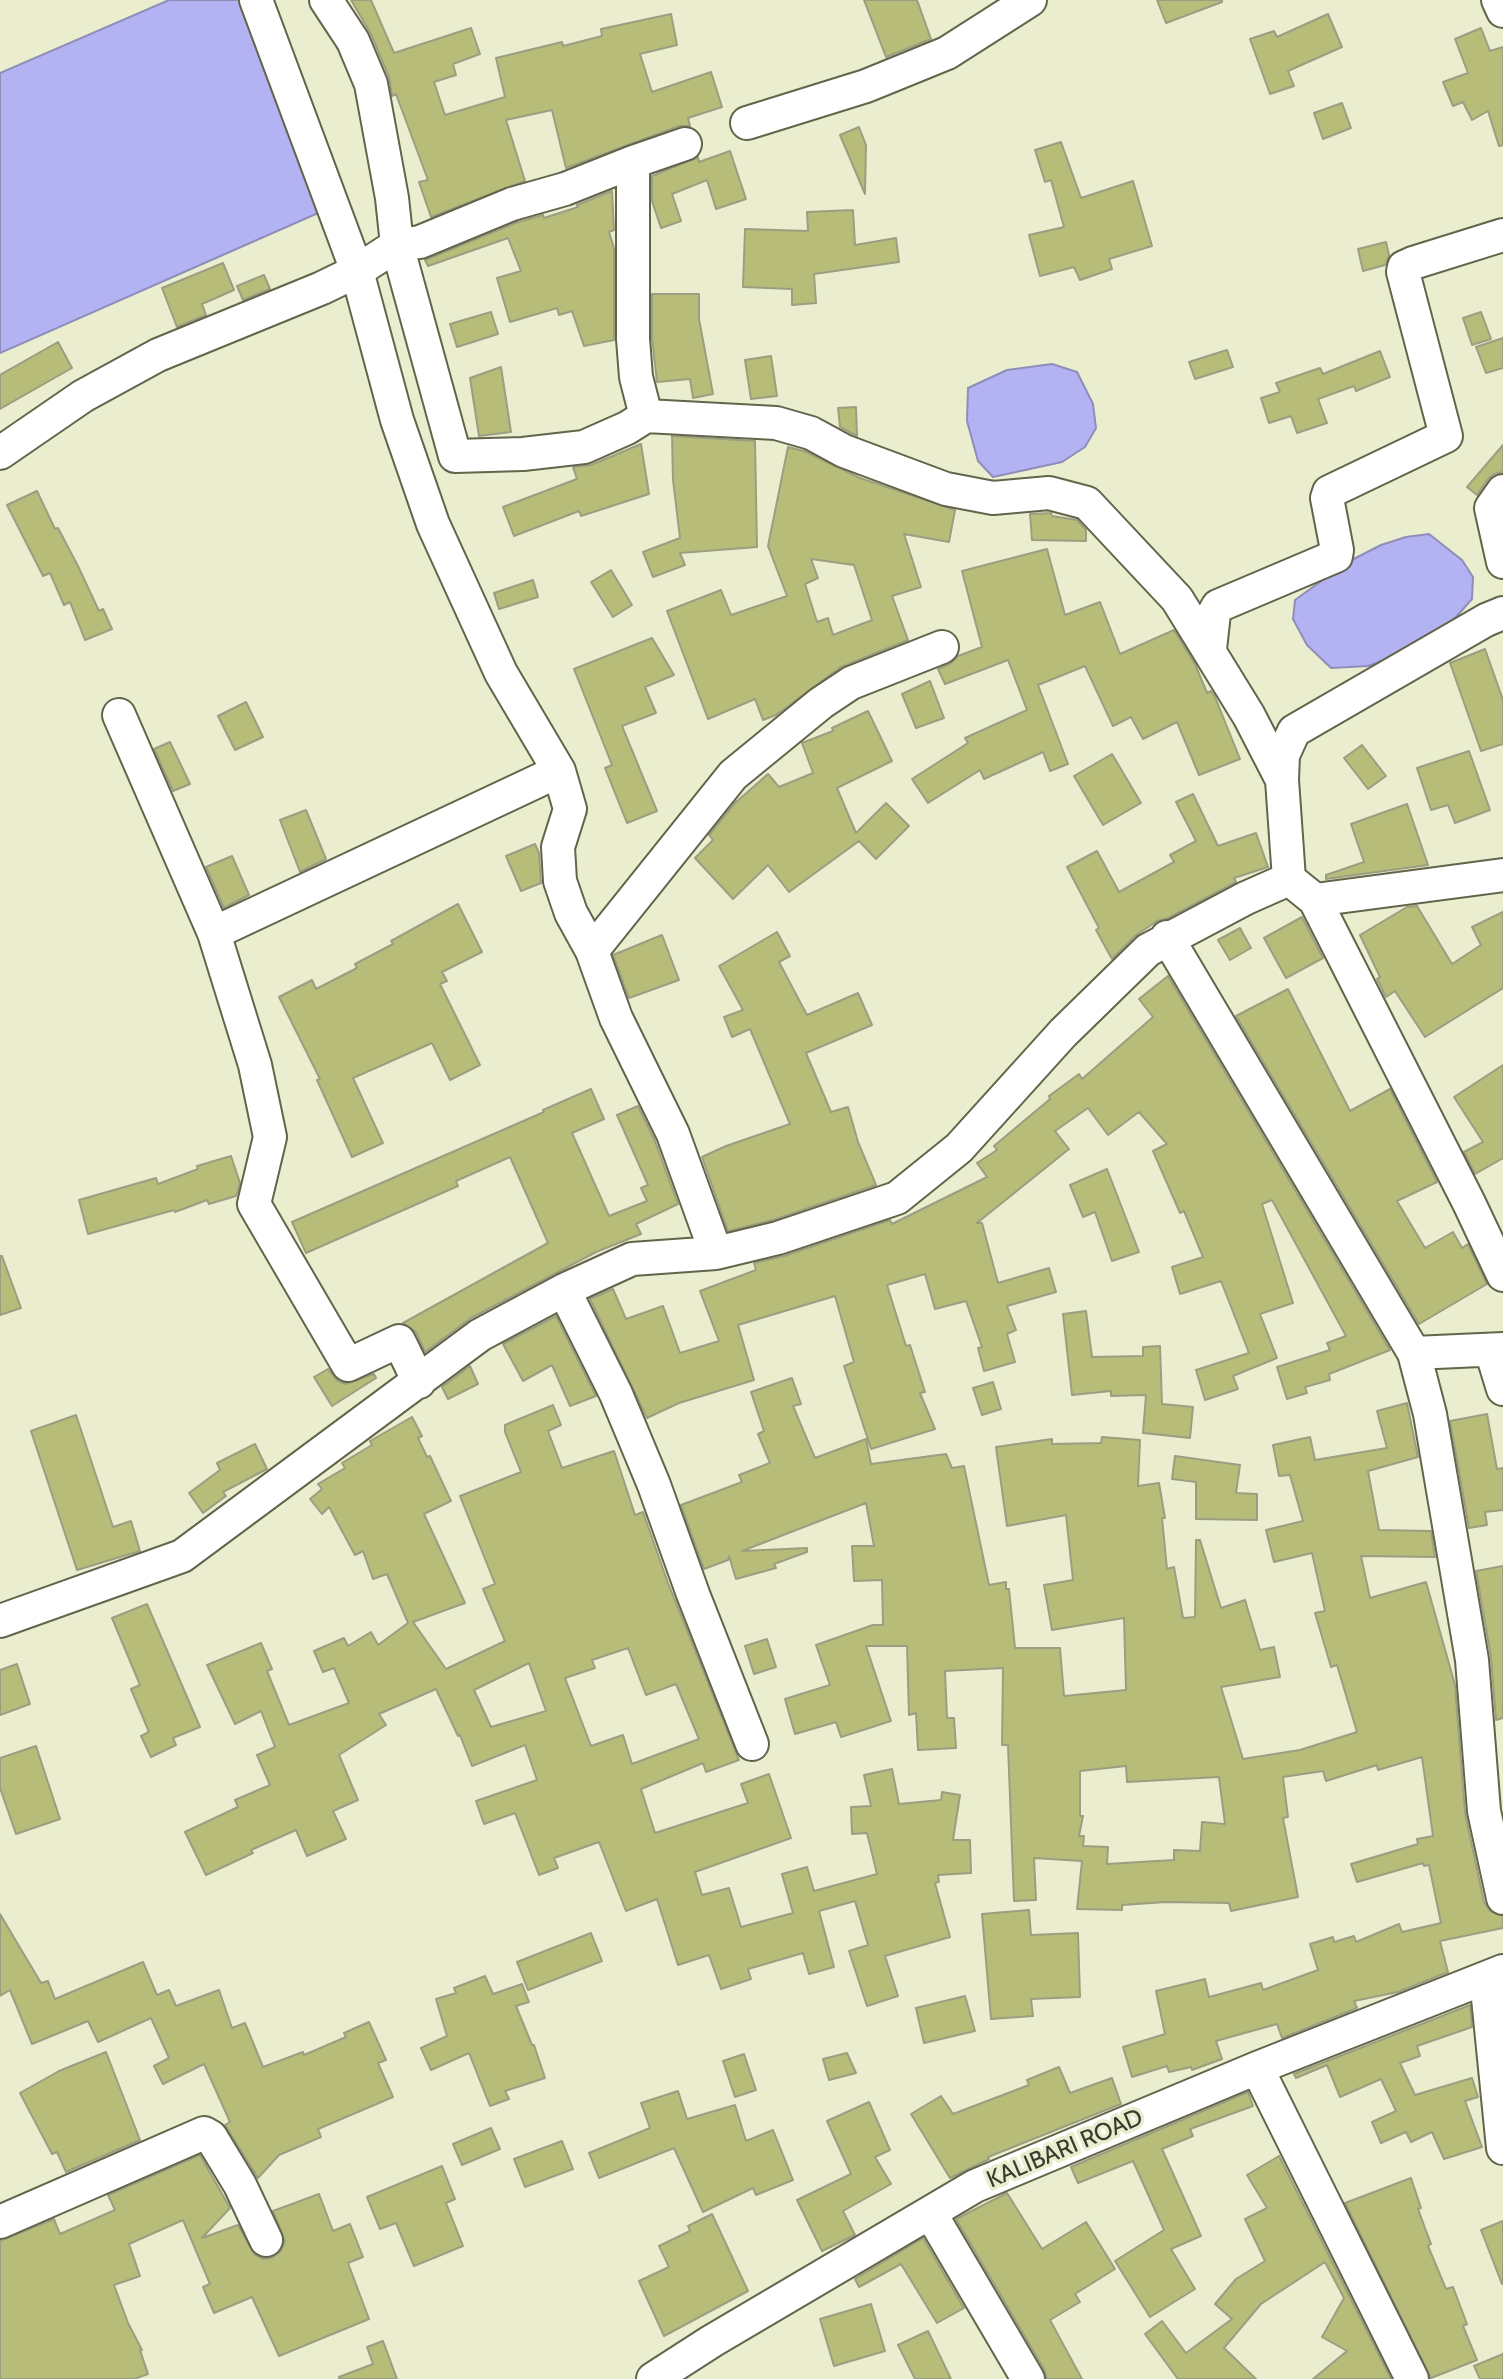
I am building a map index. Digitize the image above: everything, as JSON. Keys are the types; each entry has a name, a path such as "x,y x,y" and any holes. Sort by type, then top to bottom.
{"street":[{"path":"256,0 357,271 397,420 439,538 501,673 559,771 570,809 558,847 560,881 571,913 592,951 616,1018 673,1134 716,1253"},
{"path":"326,0 353,41 371,84 392,198 397,245 455,456 584,447 646,416 776,423 811,433 844,451 946,489 993,498 1049,493 1087,503 1177,599 1210,649 1282,780"},
{"path":"747,123 866,86 947,53 1030,0"},
{"path":"1498,0 1503,11"},
{"path":"0,453 83,396 158,355 357,271 397,245 420,242 512,204 565,189 685,144"},
{"path":"633,162 633,339 636,377 646,416"},
{"path":"1210,649 1214,613 1218,606 1336,556 1327,498 1329,492 1446,436 1404,267 1503,235"},
{"path":"1503,491 1491,508 1503,562"},
{"path":"1503,613 1294,731 1283,755 1282,780 1289,879 1315,900 1503,1275"},
{"path":"592,951 733,775 821,703 851,683 942,647"},
{"path":"119,715 214,933 255,1065 270,1137 254,1204 348,1365 399,1341 419,1382"},
{"path":"214,933 559,771"},
{"path":"1315,900 1503,875"},
{"path":"0,1621 182,1556 480,1335 564,1290 632,1259 716,1253 778,1238 897,1198 959,1148 1063,1033 1148,950 1167,937 1289,879"},
{"path":"1167,937 1414,1353 1430,1414 1472,1660 1484,1811 1503,1898"},
{"path":"564,1290 616,1394 654,1485 752,1744"},
{"path":"1414,1353 1497,1349 1503,1389"},
{"path":"1494,1974 1503,2148"},
{"name":"KALIBARI ROAD","path":"653,2379 975,2186 1257,2068 1494,1974"},
{"path":"1257,2068 1412,2379"},
{"path":"0,2222 204,2133 211,2137 240,2185 266,2240"},
{"path":"931,2214 1028,2379"}],"water":[{"path":"169,0 241,0 325,210 0,353 0,73"},
{"path":"1052,364 1077,372 1093,404 1096,428 1085,447 1062,462 993,477 978,461 967,421 968,388 1007,370"},
{"path":"1429,534 1462,560 1473,577 1472,599 1456,617 1429,638 1401,654 1368,666 1331,668 1307,645 1293,619 1295,600 1346,563 1381,545"}],"building":[{"path":"351,0 371,0 394,53 471,28 480,54 453,64 456,75 434,82 445,115 505,97 496,58 562,42 563,46 602,36 601,29 671,14 677,45 640,54 652,92 711,72 722,107 688,118 690,126 679,126 566,168 552,110 506,120 525,181 431,217 419,182 428,180 396,94 392,96 389,77 371,34"},
{"path":"864,0 917,0 931,39 886,57"},
{"path":"1157,0 1222,0 1222,2 1166,23"},
{"path":"1328,14 1342,47 1288,71 1294,86 1270,94 1250,39 1274,31 1277,37"},
{"path":"1481,28 1490,51 1503,47 1503,145 1499,146 1488,111 1472,120 1463,102 1453,106 1443,82 1468,73 1455,39"},
{"path":"1342,103 1351,128 1323,139 1314,113"},
{"path":"859,127 866,145 865,194 840,135"},
{"path":"1061,142 1081,198 1133,181 1152,246 1109,259 1112,269 1080,280 1074,267 1040,276 1029,235 1064,227 1051,180 1045,182 1035,150"},
{"path":"730,151 746,199 716,209 707,180 672,194 681,221 661,228 652,201 652,176 698,157 699,162"},
{"path":"612,191 614,230 609,232 614,248 614,340 584,346 572,311 559,315 557,308 510,322 497,278 521,271 508,238 428,266 425,260 518,222 543,215 544,218 578,207"},
{"path":"853,210 855,245 896,238 899,262 814,274 816,303 792,305 792,289 743,287 745,229 808,231 807,212"},
{"path":"1386,242 1389,255 1385,265 1363,271 1358,249"},
{"path":"223,263 234,290 202,304 206,315 177,327 162,288"},
{"path":"264,275 270,289 243,300 237,286"},
{"path":"652,294 699,294 699,319 713,394 693,398 690,379 657,382 652,338"},
{"path":"491,312 498,334 457,347 450,324"},
{"path":"1481,312 1491,339 1472,345 1463,318"},
{"path":"1503,338 1503,368 1486,373 1476,347"},
{"path":"58,342 72,368 0,409 0,375"},
{"path":"1227,350 1233,367 1195,379 1189,362"},
{"path":"1380,351 1390,377 1356,391 1354,386 1318,399 1327,423 1297,433 1291,416 1269,423 1261,398 1280,392 1276,383 1320,368 1323,374"},
{"path":"771,356 777,396 751,399 745,360"},
{"path":"501,367 511,432 479,436 470,378"},
{"path":"856,407 857,436 840,427 838,408"},
{"path":"672,436 755,441 757,547 680,553 685,565 653,577 643,552 680,538 673,480"},
{"path":"641,444 649,494 581,516 579,511 514,536 503,507 577,479 573,467 591,465"},
{"path":"1503,445 1503,472 1488,479 1477,495 1467,487"},
{"path":"788,447 804,451 860,478 955,510 949,542 904,534 921,587 892,596 908,640 841,667 776,715 763,720 755,699 708,719 667,611 721,590 731,615 787,596 768,546","holes":["811,559 854,565 872,620 833,635 828,618 817,622 805,584 818,578"]},
{"path":"37,491 99,611 103,609 112,629 85,640 70,602 64,605 50,573 43,576 7,505"},
{"path":"1051,513 1052,516 1077,520 1086,530 1086,541 1032,540 1030,514"},
{"path":"1047,549 1065,615 1100,602 1120,654 1174,630 1195,664 1207,693 1211,691 1215,697 1240,759 1199,775 1177,722 1143,739 1131,717 1113,726 1085,666 1038,685 1068,764 1050,771 1043,752 984,779 980,770 928,803 912,779 968,743 965,738 1027,710 1008,660 945,684 938,669 958,656 982,647 962,571"},
{"path":"611,570 632,605 613,617 591,582"},
{"path":"533,580 538,597 499,609 494,593"},
{"path":"652,638 674,675 645,687 656,713 622,726 657,811 627,823 605,768 612,765 574,669"},
{"path":"1485,649 1503,700 1503,744 1481,751 1450,663"},
{"path":"930,681 944,718 916,728 902,694"},
{"path":"246,702 263,737 235,750 218,716"},
{"path":"868,711 892,761 837,788 856,833 886,803 909,826 876,859 859,841 789,892 768,865 733,899 695,858 713,840 709,835 735,803 768,774 779,787 813,773 802,743 833,731 832,728"},
{"path":"170,742 190,784 173,791 154,749"},
{"path":"1362,745 1386,776 1368,789 1344,758"},
{"path":"1469,751 1490,810 1455,823 1448,805 1431,810 1417,768"},
{"path":"1112,754 1141,803 1103,825 1074,776"},
{"path":"1193,794 1218,846 1256,833 1268,867 1234,878 1236,882 1157,921 1135,936 1112,959 1067,867 1097,851 1119,892 1174,862 1170,855 1196,841 1176,802"},
{"path":"1407,804 1428,865 1326,879 1326,875 1364,862 1351,824"},
{"path":"306,810 326,859 300,872 280,820"},
{"path":"535,844 539,853 541,883 521,891 506,856"},
{"path":"232,856 249,895 224,908 206,867"},
{"path":"458,904 482,952 442,972 447,981 440,984 480,1065 450,1080 432,1043 353,1078 383,1143 352,1157 317,1080 320,1079 279,997 312,980 316,989 357,968 355,964 393,944 391,941"},
{"path":"1417,906 1452,964 1481,945 1472,927 1503,912 1503,988 1425,1037 1395,991 1386,997 1360,935 1407,907"},
{"path":"1302,917 1323,958 1286,978 1264,938"},
{"path":"1240,928 1251,948 1230,960 1218,940"},
{"path":"777,932 790,956 779,962 807,1015 858,993 872,1025 806,1053 831,1112 848,1107 858,1142 876,1185 773,1220 728,1231 702,1157 790,1124 750,1029 732,1037 724,1017 743,1010 719,966"},
{"path":"662,935 679,980 629,998 613,955"},
{"path":"1168,976 1390,1350 1329,1374 1330,1380 1305,1387 1307,1393 1287,1399 1277,1367 1330,1350 1327,1343 1346,1336 1272,1200 1262,1204 1293,1303 1260,1314 1277,1358 1233,1376 1238,1389 1205,1400 1196,1370 1249,1353 1221,1281 1180,1294 1172,1267 1203,1257 1184,1211 1180,1213 1153,1151 1167,1144 1139,1112 1108,1135 1088,1108 1055,1131 1069,1149 977,1223 982,1223 998,1283 1049,1268 1056,1292 1007,1306 1016,1330 1007,1334 1015,1362 984,1371 978,1348 982,1347 966,1301 935,1309 925,1274 887,1285 906,1346 910,1345 925,1392 920,1393 935,1429 871,1449 844,1366 854,1362 835,1296 738,1325 754,1380 679,1403 647,1418 590,1299 613,1289 626,1319 663,1306 680,1353 719,1341 700,1291 756,1270 754,1263 890,1220 892,1224 987,1177 977,1163 997,1150 994,1146 1050,1099 1049,1096 1079,1074 1082,1079 1153,1017 1139,999"},
{"path":"1288,989 1350,1111 1390,1089 1437,1182 1397,1201 1425,1248 1453,1232 1462,1248 1468,1244 1487,1284 1419,1324 1236,1016"},
{"path":"1503,1065 1503,1158 1475,1174 1464,1152 1483,1142 1454,1097"},
{"path":"591,1089 604,1119 572,1133 609,1216 647,1201 641,1188 648,1185 617,1115 638,1106 655,1141 678,1204 636,1224 641,1234 596,1252 471,1318 425,1352 416,1332 403,1323 548,1243 510,1157 456,1181 458,1186 306,1253 292,1222"},
{"path":"231,1156 240,1183 236,1196 209,1204 207,1200 175,1212 88,1234 79,1200 156,1178 158,1184 198,1169 197,1166"},
{"path":"1107,1169 1139,1252 1112,1261 1095,1212 1083,1217 1070,1185"},
{"path":"0,1256 21,1308 0,1315"},
{"path":"1086,1311 1092,1357 1143,1356 1143,1347 1160,1346 1162,1404 1193,1407 1190,1438 1143,1433 1146,1395 1111,1396 1111,1391 1072,1395 1063,1314"},
{"path":"556,1316 596,1396 570,1406 552,1365 523,1381 503,1344"},
{"path":"470,1366 478,1384 448,1399 442,1387"},
{"path":"328,1369 338,1381 346,1384 374,1374 376,1378 332,1406 314,1377"},
{"path":"792,1378 801,1404 793,1406 815,1458 866,1439 871,1464 946,1454 952,1468 964,1466 989,1585 1006,1582 1006,1589 1009,1589 1015,1648 1060,1648 1064,1696 1126,1690 1124,1618 1052,1630 1044,1585 1073,1580 1066,1515 1007,1526 996,1447 1052,1439 1052,1444 1101,1443 1102,1437 1140,1440 1138,1486 1159,1483 1165,1518 1162,1518 1167,1569 1174,1567 1183,1618 1195,1617 1196,1540 1200,1540 1221,1608 1245,1600 1260,1650 1274,1647 1280,1677 1221,1687 1243,1759 1300,1750 1357,1732 1337,1665 1331,1667 1315,1613 1325,1611 1312,1553 1274,1562 1266,1530 1303,1521 1290,1475 1279,1476 1273,1445 1310,1437 1315,1460 1387,1448 1377,1411 1407,1403 1418,1457 1368,1471 1379,1530 1431,1531 1435,1557 1361,1556 1370,1598 1426,1582 1455,1685 1465,1813 1484,1902 1490,1911 1503,1916 1503,1928 1440,1941 1448,1972 1398,1992 1354,2001 1357,2008 1282,2038 1277,2024 1216,2041 1222,2059 1192,2070 1191,2067 1169,2072 1167,2066 1132,2077 1123,2047 1165,2034 1156,1991 1205,1979 1209,1997 1261,1983 1263,1990 1318,1970 1310,1944 1333,1937 1334,1942 1354,1936 1356,1942 1399,1924 1402,1932 1441,1923 1429,1865 1424,1866 1423,1863 1357,1882 1351,1864 1418,1844 1417,1839 1433,1836 1422,1757 1378,1770 1377,1765 1326,1781 1323,1771 1283,1777 1288,1817 1283,1818 1298,1897 1231,1911 1229,1903 1166,1902 1122,1905 1122,1910 1077,1909 1082,1861 1034,1858 1036,1900 1014,1901 1008,1745 1002,1745 1003,1668 945,1671 947,1718 954,1718 956,1748 918,1750 916,1713 909,1715 907,1646 866,1646 891,1721 841,1737 836,1722 795,1734 785,1699 830,1685 816,1645 873,1625 883,1625 882,1580 854,1581 852,1546 874,1546 866,1503 742,1551 807,1548 807,1552 774,1564 776,1568 736,1579 729,1556 728,1560 704,1569 681,1505 742,1482 739,1475 770,1463 758,1434 764,1431 751,1392","holes":["1126,1766 1127,1782 1219,1777 1225,1824 1202,1822 1200,1851 1174,1850 1174,1860 1107,1864 1108,1847 1083,1846 1084,1836 1079,1836 1083,1816 1080,1816 1080,1771"]},
{"path":"993,1382 1001,1409 982,1415 973,1388"},
{"path":"553,1405 561,1425 548,1431 562,1468 614,1451 635,1515 643,1512 739,1760 706,1772 703,1763 641,1789 655,1833 748,1803 741,1784 769,1774 791,1838 695,1872 702,1895 729,1888 741,1927 793,1913 782,1874 807,1867 814,1891 877,1874 867,1833 852,1834 851,1807 871,1806 864,1775 892,1769 899,1804 941,1800 942,1792 960,1795 953,1840 970,1840 971,1873 938,1875 939,1882 935,1883 950,1937 885,1956 898,1996 867,2006 849,1951 868,1945 855,1901 819,1911 834,1967 809,1974 803,1953 748,1969 751,1979 721,1989 709,1955 678,1965 657,1899 626,1911 599,1842 554,1858 558,1868 539,1875 515,1813 484,1824 476,1801 537,1780 525,1745 472,1766 436,1689 379,1714 386,1725 339,1755 358,1800 333,1811 346,1839 307,1856 296,1830 206,1875 185,1832 238,1807 235,1800 270,1785 257,1755 275,1747 261,1711 235,1724 207,1665 261,1643 272,1669 267,1671 289,1725 349,1703 334,1668 323,1672 314,1651 344,1638 348,1646 371,1632 378,1645 408,1623 387,1574 373,1579 363,1551 355,1555 329,1507 322,1514 310,1499 322,1489 318,1484 345,1468 342,1463 372,1445 370,1441 412,1417 422,1436 418,1438 451,1501 424,1514 465,1603 413,1622 446,1669 505,1641 483,1589 495,1584 460,1496 521,1472 505,1425","holes":["628,1648 646,1695 676,1684 699,1739 632,1764 623,1735 591,1746 565,1678 595,1668 592,1660","529,1663 546,1711 491,1727 474,1690"]},
{"path":"1487,1414 1497,1469 1503,1468 1503,1510 1485,1512 1487,1525 1469,1528 1450,1421"},
{"path":"76,1415 113,1527 131,1521 140,1551 77,1570 31,1431"},
{"path":"255,1444 267,1469 223,1492 226,1496 203,1513 189,1493 220,1470 217,1463"},
{"path":"1175,1456 1240,1465 1236,1493 1257,1494 1257,1520 1196,1519 1196,1482 1172,1479"},
{"path":"1503,1566 1503,1718 1496,1720 1491,1657 1476,1571"},
{"path":"147,1604 200,1727 173,1738 176,1745 151,1757 141,1736 149,1732 131,1689 140,1685 112,1618"},
{"path":"767,1639 776,1667 754,1674 745,1646"},
{"path":"17,1664 30,1704 0,1715 0,1670"},
{"path":"36,1746 60,1819 16,1834 0,1788 0,1758"},
{"path":"1029,1910 1031,1935 1078,1933 1080,1997 1031,1999 1033,2016 991,2019 982,1914"},
{"path":"0,1914 41,1983 48,1981 55,1999 143,1962 157,1995 169,1990 176,2006 219,1990 232,2028 245,2023 263,2067 303,2052 304,2055 346,2037 344,2033 369,2022 386,2060 378,2063 393,2097 318,2129 321,2137 279,2155 258,2178 225,2125 230,2122 204,2064 163,2084 154,2066 169,2058 151,2018 98,2042 88,2021 32,2044 10,1990 0,1996"},
{"path":"591,1933 602,1961 528,1990 517,1962"},
{"path":"485,1976 493,1994 522,1984 529,2002 516,2006 545,2078 505,2091 509,2099 490,2106 469,2053 431,2070 421,2048 447,2036 436,1999 456,1993 454,1988"},
{"path":"965,1996 975,2031 924,2043 916,2008"},
{"path":"1470,2005 1472,2027 1417,2046 1420,2056 1400,2063 1415,2095 1472,2078 1478,2097 1465,2101 1482,2147 1444,2159 1432,2132 1411,2142 1406,2132 1381,2143 1372,2122 1396,2111 1381,2079 1340,2097 1327,2065 1296,2078 1294,2074"},
{"path":"106,2052 140,2140 66,2172 57,2152 52,2154 20,2093 59,2071"},
{"path":"847,2053 856,2073 829,2080 823,2059"},
{"path":"744,2054 756,2090 735,2097 723,2061"},
{"path":"1059,2067 1070,2093 1112,2078 1121,2104 988,2157 950,2178 911,2114 941,2096 953,2114 1029,2085 1027,2080"},
{"path":"678,2091 687,2119 735,2105 746,2141 773,2130 793,2180 756,2195 753,2188 703,2212 674,2148 599,2178 589,2153 650,2128 641,2103"},
{"path":"1248,2092 1253,2106 1190,2129 1193,2136 1162,2149 1201,2236 1171,2249 1195,2289 1150,2317 1115,2261 1164,2230 1133,2161 1078,2183 1071,2167"},
{"path":"869,2102 890,2150 875,2157 891,2184 843,2211 855,2235 822,2251 797,2200 851,2174 827,2121"},
{"path":"491,2128 500,2149 462,2165 453,2144"},
{"path":"562,2141 573,2169 525,2187 514,2159"},
{"path":"200,2155 230,2208 202,2238 238,2225 255,2255 264,2259 273,2257 281,2251 285,2241 273,2211 319,2194 333,2231 350,2224 363,2257 348,2263 369,2319 279,2356 252,2297 214,2313 203,2287 210,2284 183,2220 129,2244 140,2276 114,2285 142,2350 148,2374 134,2379 0,2379 0,2241 54,2219 60,2234 115,2210 108,2195"},
{"path":"1279,2156 1391,2379 1313,2379 1347,2351 1322,2337 1344,2298 1325,2262 1261,2304 1224,2348 1256,2379 1178,2379 1145,2334 1162,2321 1186,2353 1232,2319 1215,2304 1236,2279 1265,2261 1245,2219 1267,2208 1247,2175"},
{"path":"442,2166 455,2199 446,2203 463,2246 414,2266 396,2223 380,2229 367,2197"},
{"path":"1411,2178 1431,2244 1428,2246 1446,2289 1453,2287 1467,2324 1463,2326 1477,2360 1431,2378 1345,2203"},
{"path":"1007,2193 1042,2249 1086,2222 1115,2269 1075,2294 1080,2302 1050,2320 1082,2379 1047,2379 956,2219"},
{"path":"712,2214 748,2291 664,2336 639,2281 669,2267 659,2246 690,2231 688,2226"},
{"path":"1503,2221 1503,2283 1502,2284 1481,2230"},
{"path":"923,2238 964,2308 937,2323 901,2264 859,2287 855,2279"},
{"path":"871,2304 885,2351 834,2366 820,2319"},
{"path":"928,2331 951,2379 915,2379 898,2345"},
{"path":"383,2341 397,2379 339,2379 373,2364 367,2347"},
{"path":"1503,2354 1503,2379 1480,2379 1474,2366"}]}
